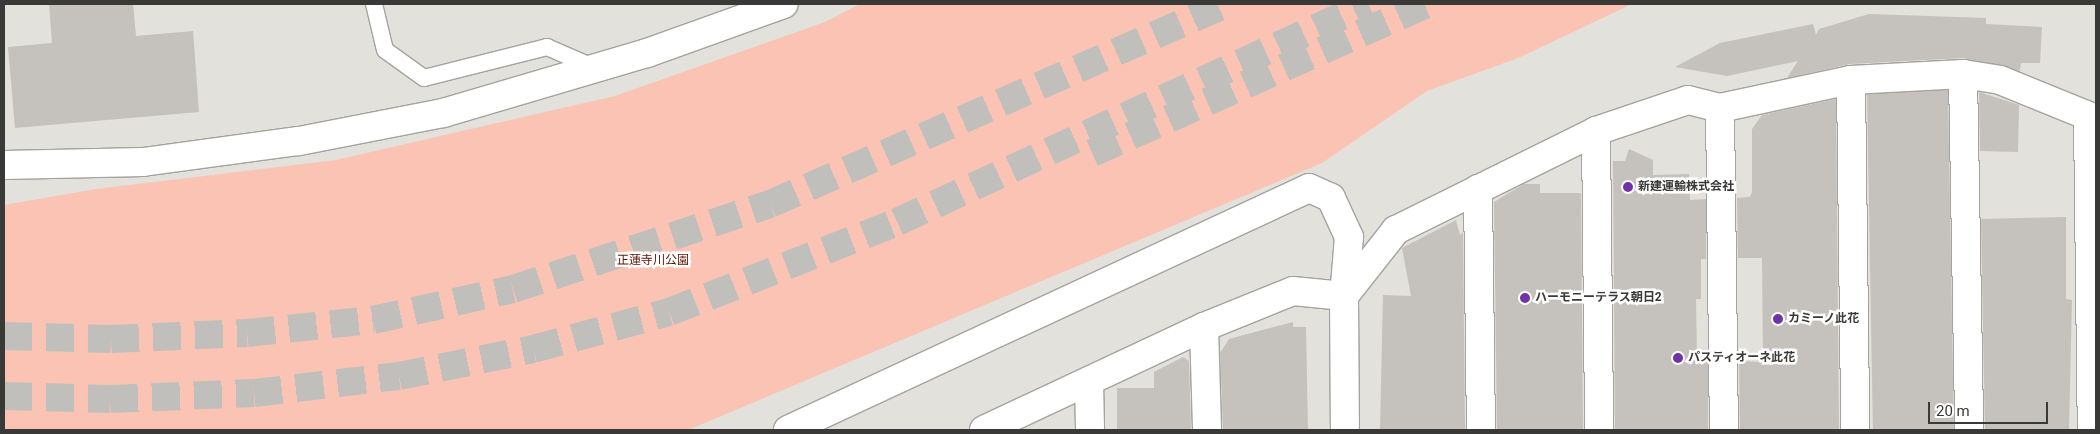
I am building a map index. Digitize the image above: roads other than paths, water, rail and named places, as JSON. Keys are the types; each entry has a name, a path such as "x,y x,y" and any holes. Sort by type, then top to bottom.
{"street":[{"path":"4,165 143,162 299,141 443,113 595,68 784,4"},
{"path":"1963,74 1969,430"},
{"path":"1344,296 1396,230 1596,131 1688,100 1720,108 1851,80 1963,74 2000,80 2092,118 2092,430"},
{"path":"1851,80 1856,430"},
{"path":"1720,108 1724,430"},
{"path":"1596,131 1599,430"},
{"path":"788,430 1309,188 1331,198 1349,237 1344,296 1345,430"},
{"path":"1478,189 1481,430"},
{"path":"984,430 1204,327 1293,291 1344,296"},
{"path":"1204,327 1207,430"},
{"path":"1089,381 1090,430"}],"lane":[{"path":"374,4 385,50 424,78 547,47 595,68"}],"tunnel":[{"path":"4,336 111,339 247,333 373,320 513,289 770,204 1226,4"},
{"path":"4,396 110,399 254,393 399,376 533,349 669,312 897,222 1368,4"},
{"path":"1092,153 1426,4"}],"place":[{"name":"新建運輸株式会社","path":"1628,187"},
{"name":"ハーモニーテラス朝日2","path":"1525,298"},
{"name":"カミーノ此花","path":"1778,319"},
{"name":"パスティオーネ此花","path":"1678,358"}],"park label":[{"name":"正蓮寺川公園","path":"653,261"}]}
